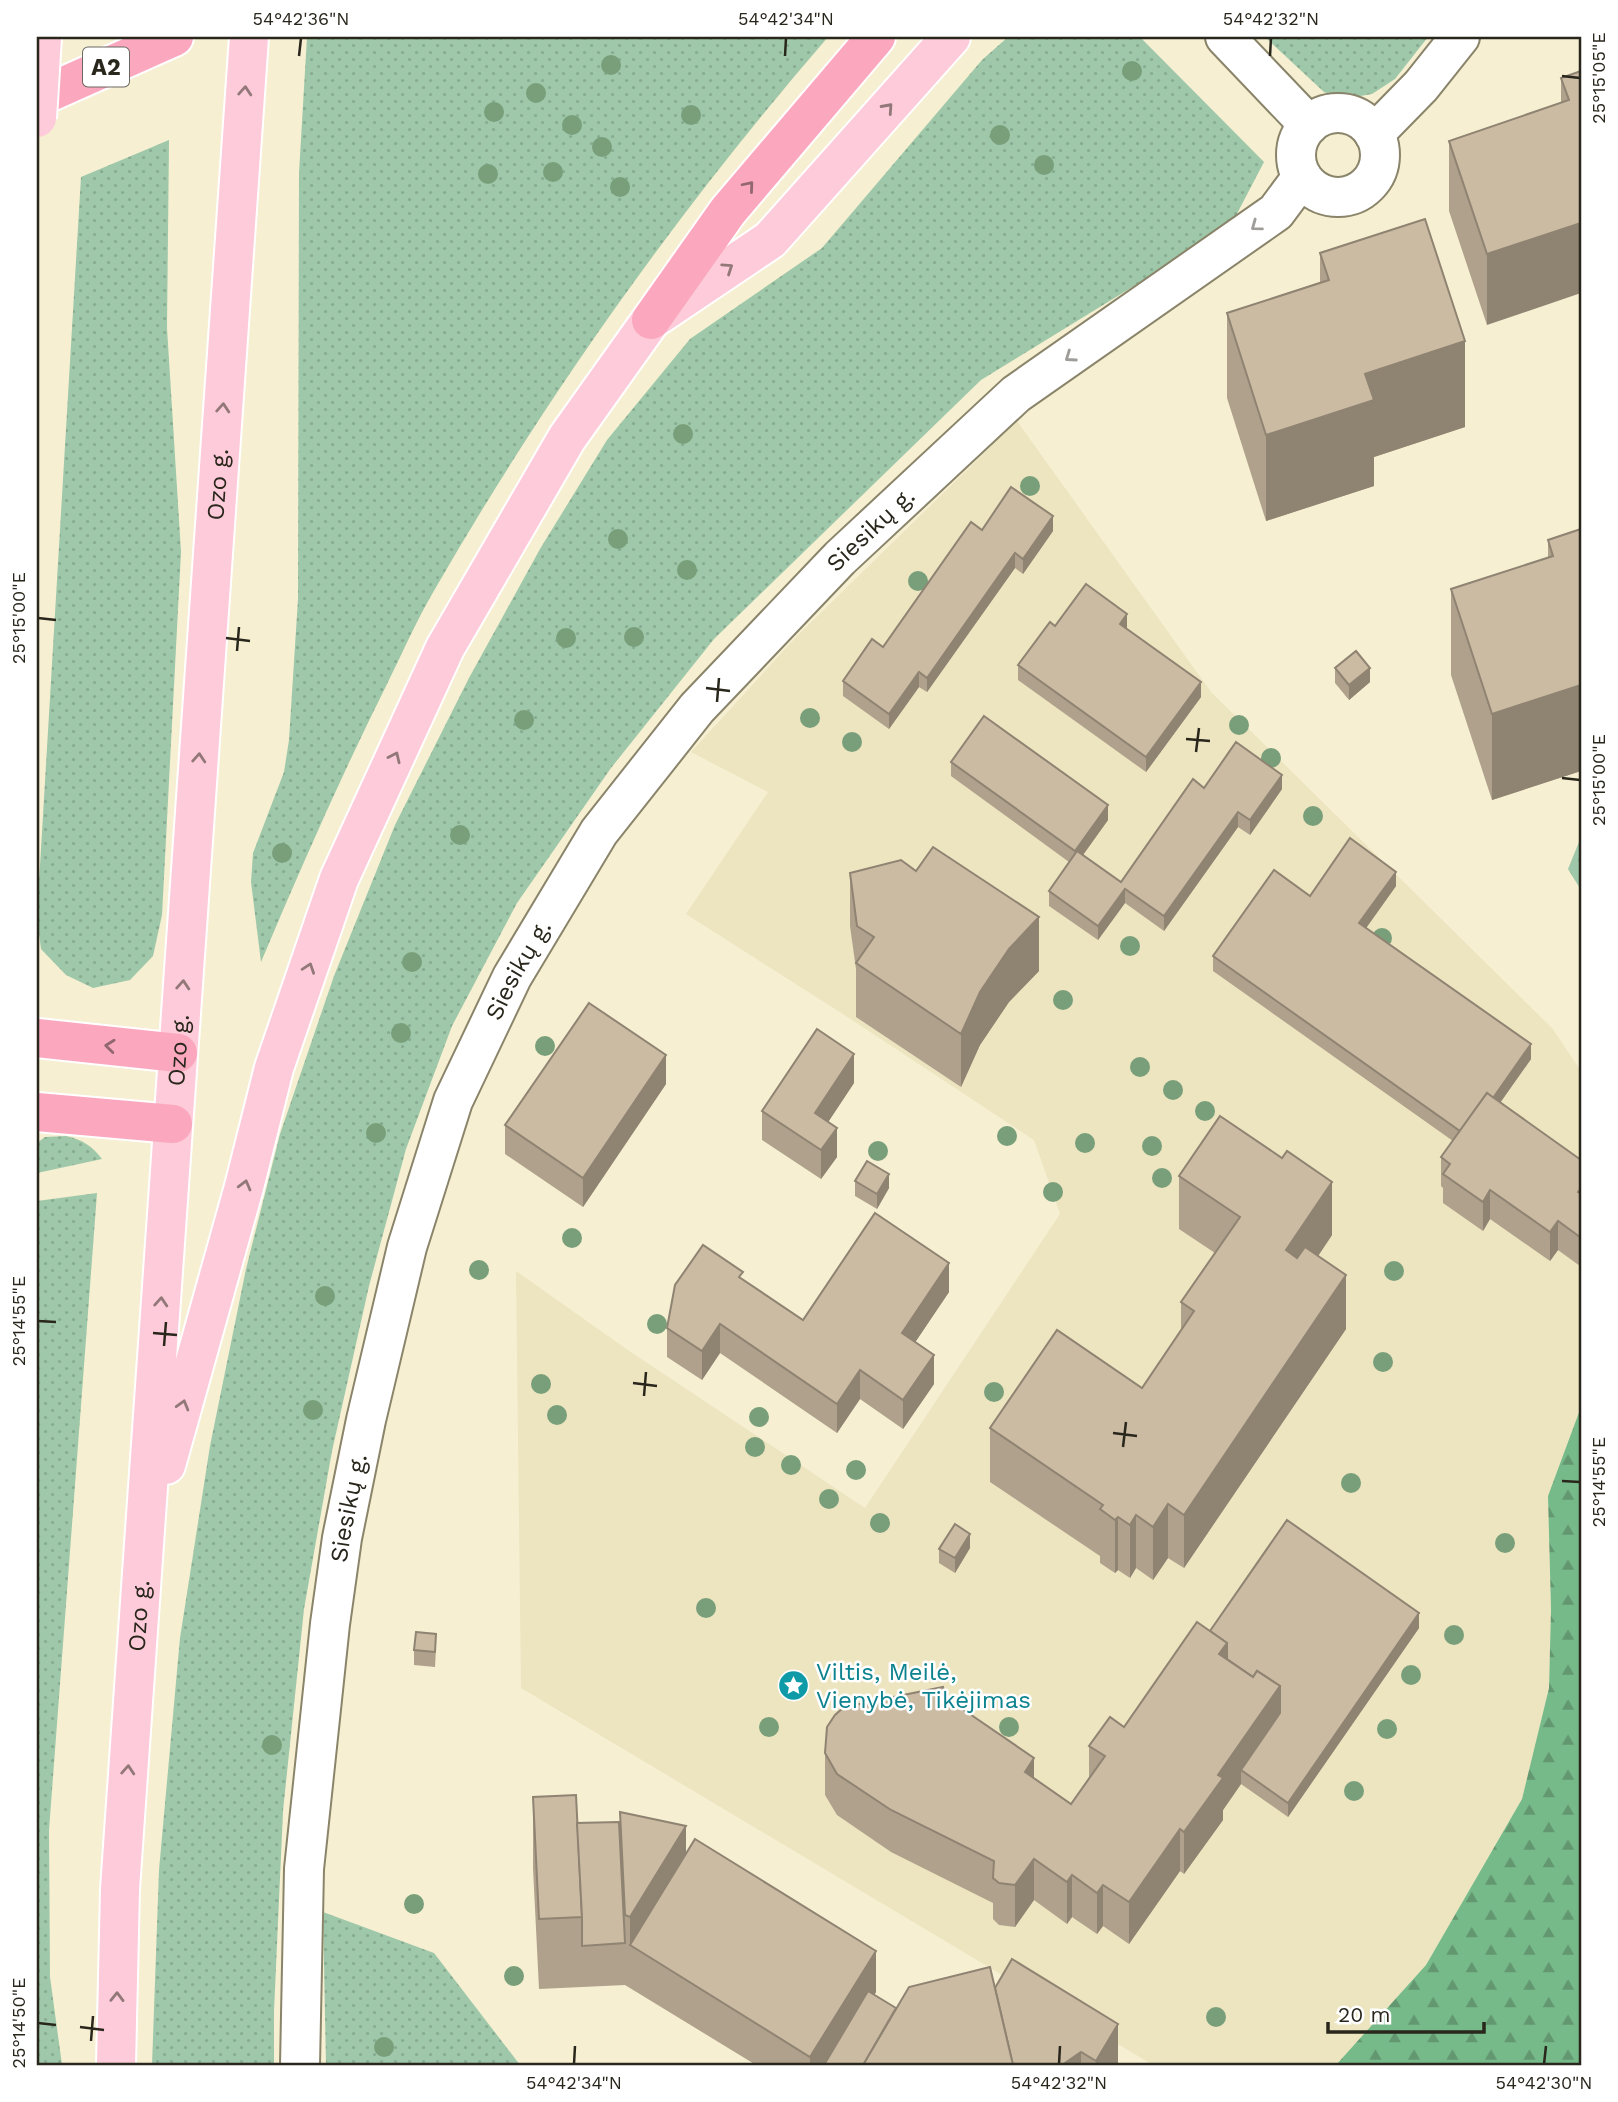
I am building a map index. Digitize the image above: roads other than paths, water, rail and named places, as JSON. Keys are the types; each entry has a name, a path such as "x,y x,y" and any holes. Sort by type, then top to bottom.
{"highway":[{"name":"A2","path":"37,98 174,37"},
{"path":"652,320 728,211 876,37"},
{"path":"37,1038 178,1053"},
{"path":"37,1112 173,1124"}],"main road":[{"path":"37,118 42,37"},
{"name":"Ozo g.","path":"116,2065 120,1889 249,37"},
{"path":"145,1541 244,1187 274,1068 340,880 445,648 567,438 652,320 770,240 951,37"}],"street":[{"path":"1225,37 1308,125"},
{"path":"1374,134 1421,86 1460,37"},
{"path":"1333,113 1347,114 1360,119 1374,134 1380,154 1378,167 1372,180 1362,189 1337,197 1323,194 1302,177 1296,150 1308,125 1320,117 1333,113"},
{"name":"Siesikų g.","path":"300,2065 304,1869 330,1624 342,1538 366,1420 407,1247 453,1101 512,977 599,832 697,708 840,558 1017,394 1276,212 1302,177"}],"place":[{"name":"Viltis, Meilė, Vienybė, Tikėjimas","path":"793,1686"}]}
